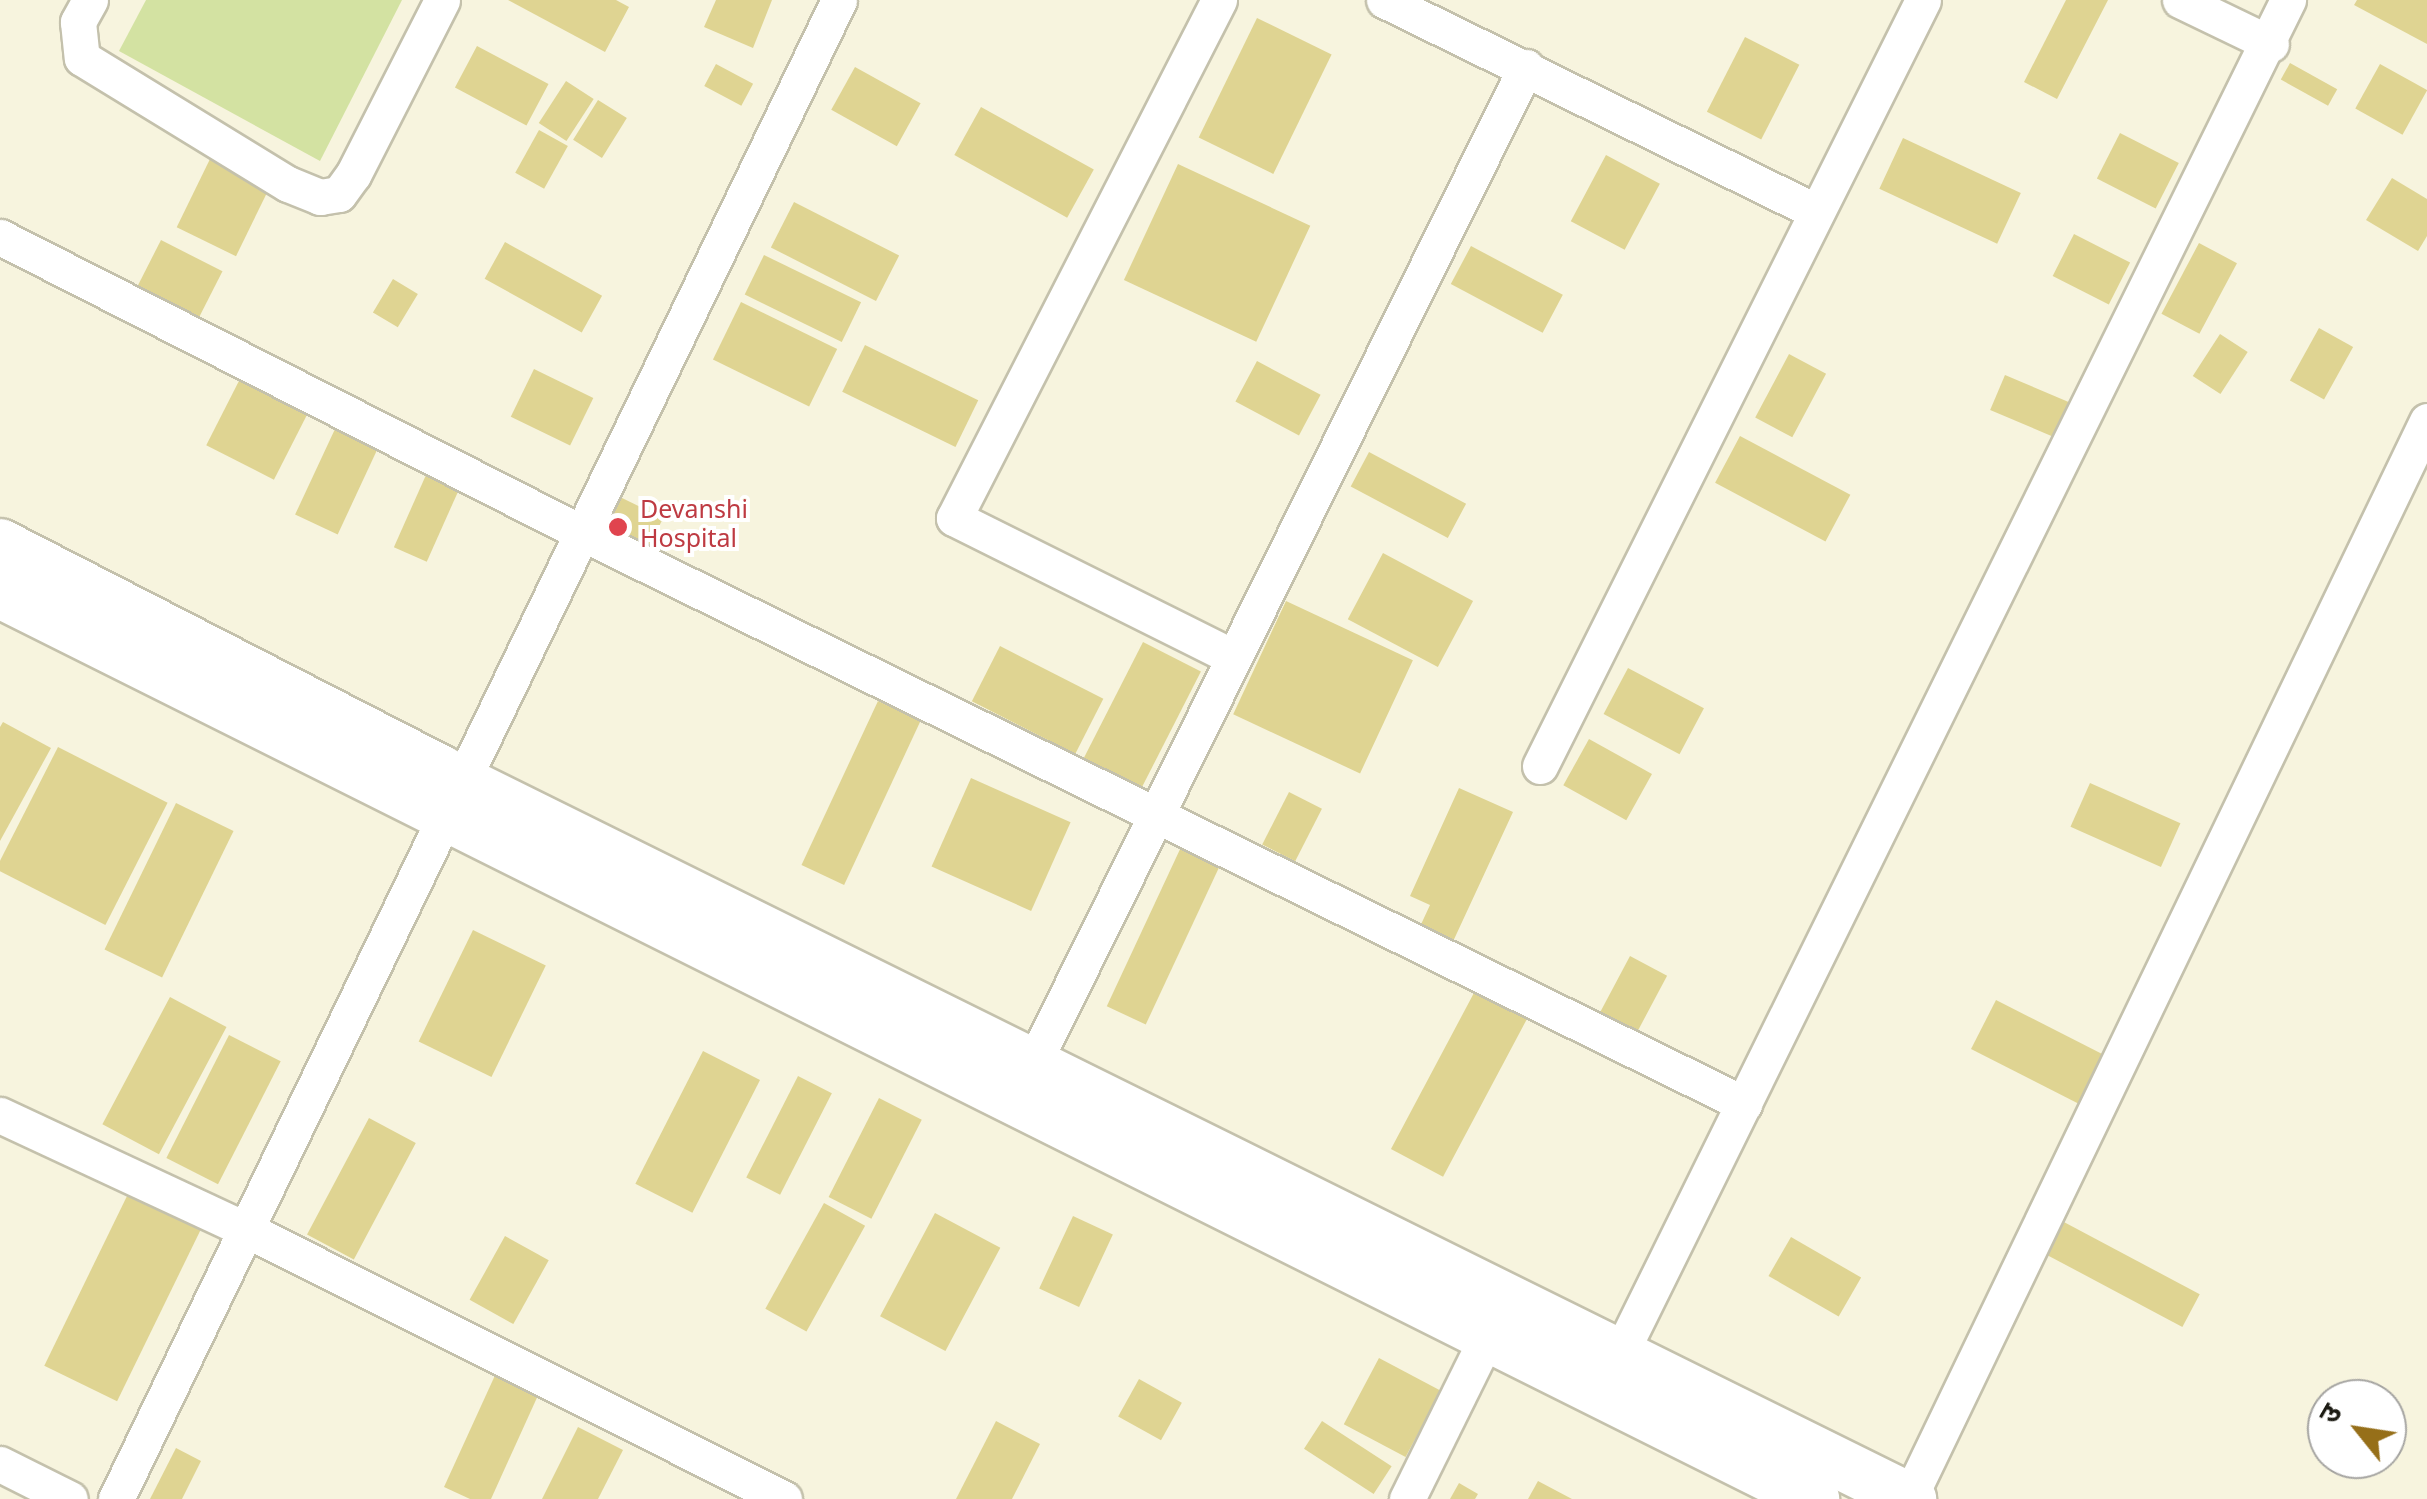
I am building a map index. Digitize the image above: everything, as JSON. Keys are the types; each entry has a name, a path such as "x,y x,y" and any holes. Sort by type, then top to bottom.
{"street":[{"path":"90,0 78,22 82,58 288,184 320,197 339,194 353,175 442,0"},
{"path":"116,1499 449,798 839,0"},
{"path":"1219,0 954,518 1233,657"},
{"path":"1384,0 1816,212"},
{"path":"1540,766 1923,0"},
{"path":"2180,0 2271,44"},
{"path":"1620,1354 2271,44 2288,0"},
{"path":"1034,1062 1526,67"},
{"path":"0,237 580,532 1744,1104"},
{"path":"0,593 1034,1062 1910,1498 2427,421"},
{"path":"0,544 449,798 1488,1335 1814,1499"},
{"path":"0,1115 244,1229 784,1499"},
{"path":"1407,1499 1488,1335"},
{"path":"0,1464 70,1499"}],"green space":[{"path":"146,0 402,0 320,161 119,51"}],"building":[{"path":"508,0 616,0 629,7 605,52"},
{"path":"716,0 772,0 753,48 704,27"},
{"path":"2066,0 2108,0 2057,99 2024,82"},
{"path":"2357,0 2427,0 2427,44 2354,5"},
{"path":"1257,18 1332,54 1273,174 1199,138"},
{"path":"1745,37 1799,65 1761,140 1707,112"},
{"path":"477,46 549,84 526,126 455,87"},
{"path":"2290,63 2337,89 2328,106 2281,80"},
{"path":"716,64 753,84 741,106 704,86"},
{"path":"2380,64 2427,90 2403,135 2355,109"},
{"path":"855,67 921,103 897,146 831,110"},
{"path":"566,81 594,99 566,141 539,123"},
{"path":"598,100 627,118 602,158 573,140"},
{"path":"981,107 1094,170 1067,218 954,155"},
{"path":"539,130 568,146 544,189 515,173"},
{"path":"2120,133 2179,163 2156,208 2097,178"},
{"path":"1903,138 2021,193 1997,244 1879,189"},
{"path":"1606,155 1660,184 1625,250 1571,221"},
{"path":"210,159 269,188 236,256 177,227"},
{"path":"1178,164 1310,226 1256,342 1124,280"},
{"path":"2392,178 2427,199 2427,236 2418,251 2366,220"},
{"path":"794,202 899,256 876,301 771,247"},
{"path":"2074,234 2130,263 2109,304 2053,276"},
{"path":"161,240 222,271 194,327 132,296"},
{"path":"505,242 602,296 582,333 485,279"},
{"path":"2199,243 2237,263 2199,334 2161,314"},
{"path":"1471,246 1563,295 1543,333 1451,284"},
{"path":"764,255 861,302 842,342 745,295"},
{"path":"393,279 418,294 398,327 373,312"},
{"path":"741,302 837,349 809,406 713,360"},
{"path":"2319,328 2353,347 2324,399 2290,380"},
{"path":"2220,334 2248,352 2220,394 2193,376"},
{"path":"865,345 978,400 955,447 842,392"},
{"path":"1789,354 1826,374 1792,437 1755,418"},
{"path":"1257,361 1321,395 1299,435 1235,402"},
{"path":"534,369 593,398 570,446 511,417"},
{"path":"243,373 311,408 274,480 206,445"},
{"path":"2005,375 2070,403 2056,438 1990,410"},
{"path":"342,414 385,434 338,534 295,515"},
{"path":"1740,436 1850,495 1825,541 1715,483"},
{"path":"1369,452 1466,504 1448,538 1351,486"},
{"path":"426,475 459,490 427,562 394,547"},
{"path":"620,497 663,518 643,560 599,539"},
{"path":"1383,553 1473,601 1438,667 1348,619"},
{"path":"1286,601 1413,660 1360,773 1233,714"},
{"path":"1143,642 1201,672 1141,789 1083,760"},
{"path":"1000,646 1103,699 1075,754 972,701"},
{"path":"1628,668 1704,708 1680,754 1604,714"},
{"path":"878,701 921,721 844,885 802,865"},
{"path":"3,722 51,748 0,841 0,727"},
{"path":"1589,739 1652,774 1626,820 1563,785"},
{"path":"58,747 168,803 105,925 0,871 0,861"},
{"path":"971,778 1071,822 1031,911 932,867"},
{"path":"2090,783 2180,823 2161,867 2070,827"},
{"path":"1459,788 1513,812 1450,948 1417,933 1430,905 1410,896"},
{"path":"1289,792 1322,809 1295,861 1262,845"},
{"path":"176,803 234,831 162,978 105,950"},
{"path":"1182,845 1221,863 1146,1024 1107,1006"},
{"path":"473,930 546,966 491,1077 419,1041"},
{"path":"1630,956 1667,976 1636,1035 1599,1015"},
{"path":"1475,991 1527,1019 1443,1177 1391,1149"},
{"path":"170,997 227,1027 159,1154 102,1124"},
{"path":"1996,1000 2106,1056 2081,1105 1971,1049"},
{"path":"229,1035 281,1061 218,1184 166,1158"},
{"path":"703,1051 760,1080 692,1213 635,1184"},
{"path":"798,1076 832,1093 780,1195 746,1178"},
{"path":"879,1098 922,1120 871,1219 829,1197"},
{"path":"369,1118 416,1143 354,1259 307,1235"},
{"path":"128,1194 201,1230 117,1401 44,1366"},
{"path":"824,1203 865,1226 806,1332 765,1309"},
{"path":"935,1213 1000,1248 945,1351 880,1316"},
{"path":"1073,1216 1113,1235 1079,1307 1039,1289"},
{"path":"2062,1221 2200,1294 2182,1327 2045,1254"},
{"path":"505,1236 549,1260 513,1324 470,1300"},
{"path":"1791,1237 1861,1278 1839,1316 1768,1276"},
{"path":"1379,1358 1441,1391 1406,1457 1344,1424"},
{"path":"497,1371 540,1391 491,1499 470,1499 444,1487"},
{"path":"1139,1379 1182,1403 1161,1440 1118,1417"},
{"path":"996,1421 1040,1444 1012,1499 956,1499"},
{"path":"1322,1421 1392,1466 1374,1494 1304,1449"},
{"path":"578,1427 623,1450 598,1499 542,1499"},
{"path":"176,1448 201,1461 182,1499 150,1499"},
{"path":"1538,1481 1572,1499 1528,1499"},
{"path":"1459,1483 1478,1494 1475,1499 1450,1499"}],"place":[{"name":"Devanshi Hospital","path":"618,527"}]}
